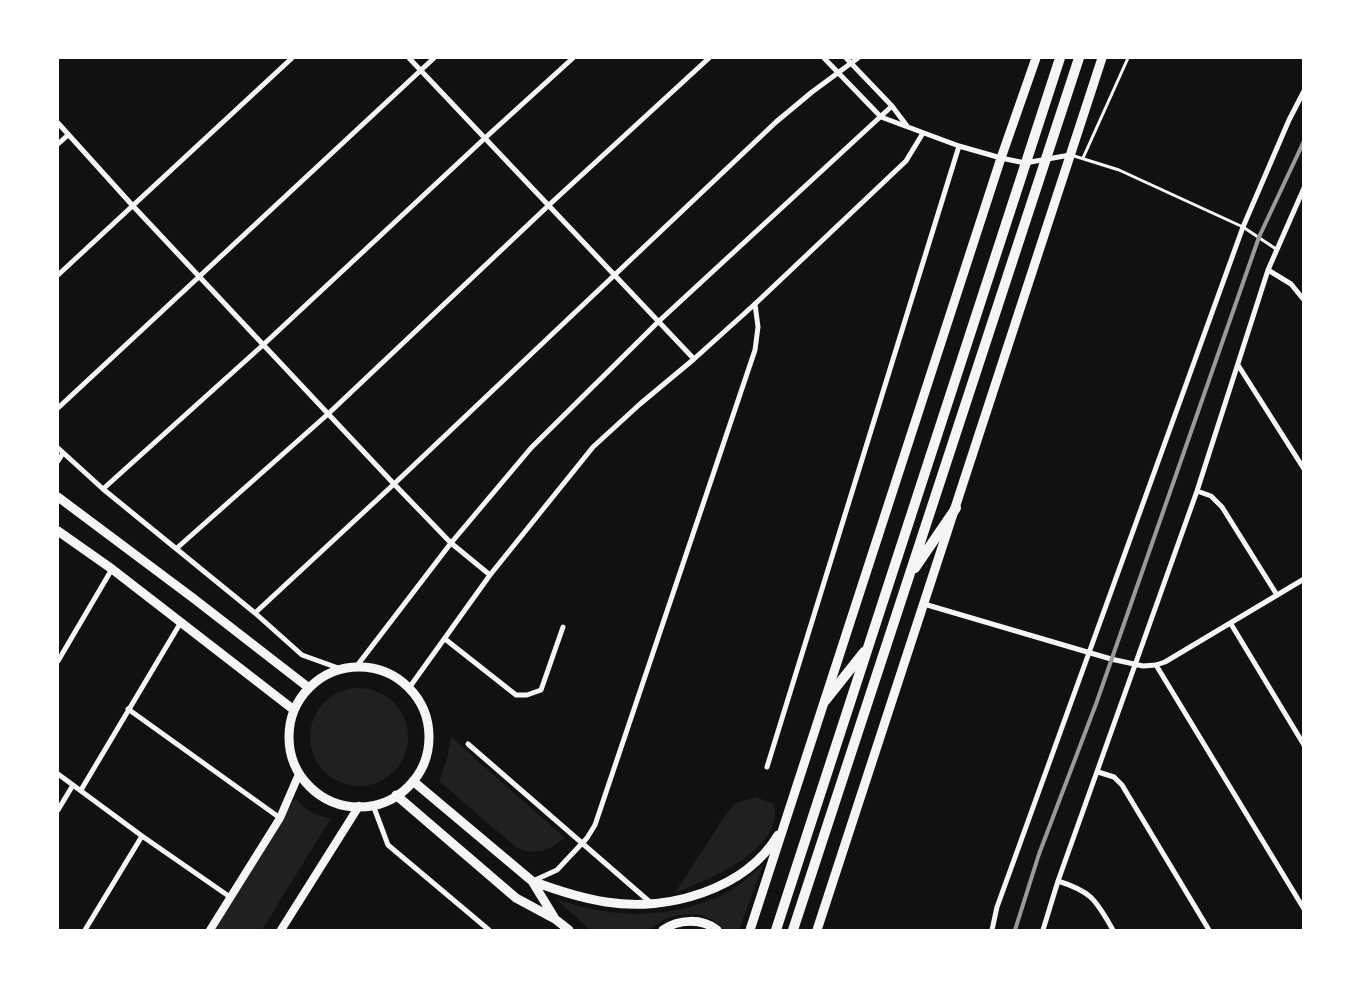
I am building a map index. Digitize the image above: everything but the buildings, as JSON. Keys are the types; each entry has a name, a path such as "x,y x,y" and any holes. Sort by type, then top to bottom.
{"highway":[{"path":"776,930 1060,58"},
{"path":"793,930 1079,58"},
{"path":"908,579 956,508"},
{"path":"825,701 868,648"}],"main road":[{"path":"750,930 1001,158 1036,58"},
{"path":"817,930 1102,58"},
{"path":"58,497 309,688"},
{"path":"58,530 112,569 294,710"},
{"path":"356,667 372,668 388,673 409,688 421,704 428,724 427,751 423,764 413,781 396,795 373,805 344,805 317,793 299,774 292,759 289,726 294,710 309,688 326,675 341,669 356,667"},
{"path":"413,781 532,882 562,930"},
{"path":"396,795 516,898 555,919 569,930"},
{"path":"532,882 572,896 607,903 634,904 679,900 706,892 731,880 760,860 773,844 787,820"},
{"path":"663,930 668,926 683,921 700,922 717,930"}],"street":[{"path":"58,275 289,58"},
{"path":"409,58 694,359"},
{"path":"58,408 434,58"},
{"path":"103,488 263,345 573,58"},
{"path":"177,548 328,414 549,205 709,58"},
{"path":"824,58 880,117 959,146 1025,163 1070,155"},
{"path":"846,58 892,106 908,127"},
{"path":"255,613 776,122 858,58"},
{"path":"992,930 997,907 1243,227 1289,120 1304,91"},
{"path":"356,667 450,543 531,448 658,322 892,106"},
{"path":"58,123 132,206 450,543 490,575"},
{"path":"409,688 490,575 593,447 755,304 906,161 923,133"},
{"path":"58,144 68,135"},
{"path":"767,767 959,146"},
{"path":"1043,930 1058,881 1197,491 1268,270 1304,188"},
{"path":"1268,270 1291,284 1304,300"},
{"path":"532,882 557,870 582,843 595,825 755,350 758,327 755,304"},
{"path":"1238,365 1304,468"},
{"path":"58,448 103,488 255,613 302,655 341,669"},
{"path":"58,460 63,453"},
{"path":"1197,491 1211,496 1222,506 1277,595"},
{"path":"58,660 112,569"},
{"path":"924,604 1088,653 1136,665 1156,665 1165,662 1231,624 1304,579"},
{"path":"80,790 181,622"},
{"path":"1231,624 1304,745"},
{"path":"445,638 516,695 527,695 541,690 563,627"},
{"path":"1156,665 1304,909"},
{"path":"128,709 280,818"},
{"path":"468,744 652,903"},
{"path":"1098,772 1114,778 1122,785 1209,930"},
{"path":"58,774 142,836 230,897"},
{"path":"210,930 280,818 299,774"},
{"path":"58,810 73,785"},
{"path":"373,805 388,845 489,930"},
{"path":"281,930 358,806"},
{"path":"85,930 142,836"},
{"path":"1058,881 1087,892 1096,901 1113,930"}],"lane":[{"path":"1083,158 1128,58"},
{"path":"1070,155 1119,170 1243,227 1276,249"}],"shaded area":[{"path":"359,688 369,689 386,696 400,710 407,727 407,747 400,764 386,778 369,785 359,786 349,785 332,778 318,764 311,747 310,737 311,727 318,710 332,696 349,689"},
{"path":"451,737 565,838 542,851 531,852 517,848 439,781 447,759"},
{"path":"756,797 773,804 775,811 771,829 763,842 736,864 675,893 726,814 736,803"},
{"path":"295,798 311,812 331,818 262,930 213,930"},
{"path":"763,865 739,930 725,930 711,919 697,914 678,915 665,919 649,930 590,930 556,899 600,911 646,914 669,911 691,907 713,899 733,889"}],"railway":[{"path":"1015,930 1039,854 1096,704 1259,237 1304,141"}]}
